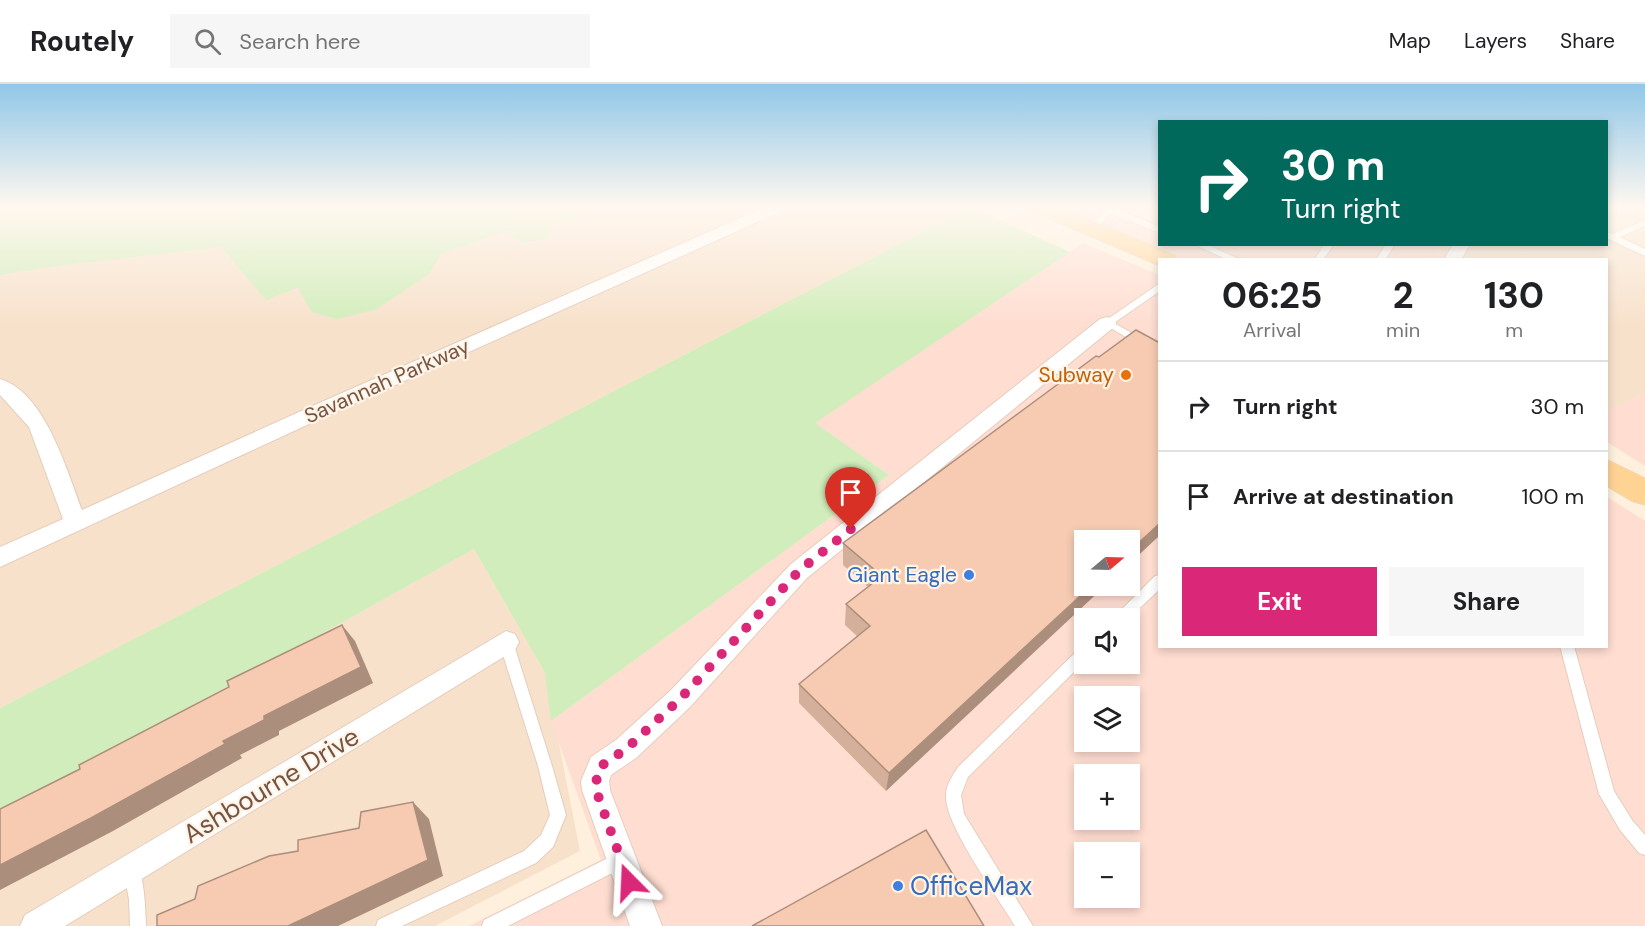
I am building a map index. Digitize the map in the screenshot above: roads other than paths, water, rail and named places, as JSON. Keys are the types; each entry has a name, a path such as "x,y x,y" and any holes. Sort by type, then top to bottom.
{"main road":[{"path":"1136,247 1161,258"},
{"path":"1608,472 1645,493"}],"street":[{"name":"Savannah Parkway","path":"0,558 75,522 688,247"},
{"path":"646,926 596,790 597,773 601,766 626,749 680,699 799,571 1107,323"},
{"path":"0,386 5,388 38,424 75,522"},
{"name":"Ashbourne Drive","path":"36,926 506,642"}],"lane":[{"path":"1205,247 1233,258"},
{"path":"1158,287 1107,323 1158,353"},
{"path":"1131,608 1158,582"},
{"path":"384,926 530,858 547,841 558,815 506,642"},
{"path":"1568,648 1607,794 1626,825 1645,847"},
{"path":"1025,926 957,817 953,795 963,772 1074,663"},
{"path":"490,926 620,860"},
{"path":"131,869 137,899 138,926"}],"place":[{"name":"Subway","path":"1126,375"},
{"name":"Giant Eagle","path":"969,575"},
{"name":"OfficeMax","path":"898,886"}]}
